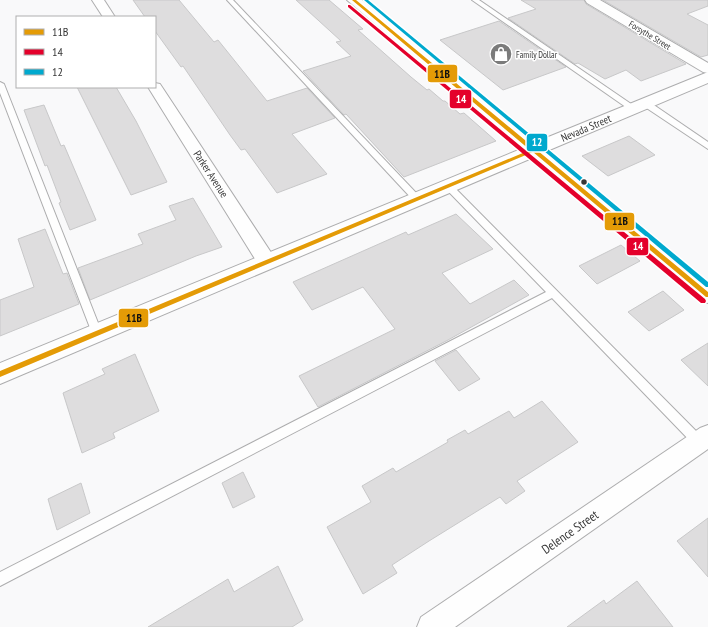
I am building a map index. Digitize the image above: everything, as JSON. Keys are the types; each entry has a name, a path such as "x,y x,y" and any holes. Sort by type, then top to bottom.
{"street":[{"path":"98,0 108,16"},
{"path":"354,0 708,295"},
{"name":"Forsythe Street","path":"591,0 708,69"},
{"name":"Nevada Street","path":"0,374 708,77"},
{"name":"Parker Avenue","path":"155,88 267,262"},
{"name":"Delence Street","path":"431,627 704,439"}],"lane":[{"path":"230,0 417,199"},
{"path":"475,0 639,106 708,146"},
{"path":"0,84 97,333"},
{"path":"448,186 553,293 704,439"},
{"path":"0,579 553,293"}],"building":[{"path":"133,0 179,0 214,42 218,40 267,101 307,88 335,118 292,134 327,174 277,193 245,149 241,150 183,66 181,67 156,32 156,16 144,16"},
{"path":"296,0 329,0 363,29 358,30 411,77 427,90 429,89 445,101 460,114 464,113 496,141 404,177 346,114 344,115 303,71 351,56 336,42 341,41"},
{"path":"521,0 584,0 586,4 686,64 641,81 626,70 605,79 578,63 575,64 508,18 536,9"},
{"path":"603,0 708,0 708,6 687,14 708,25 708,55 701,57"},
{"name":"Family Dollar","path":"499,21 566,67 503,90 440,40"},
{"path":"78,88 117,88 136,121 167,182 131,195"},
{"path":"44,105 61,146 64,145 96,220 70,230 59,203 61,202 47,165 45,166 24,110"},
{"path":"629,136 655,155 608,176 582,156"},
{"path":"193,198 222,247 196,256 90,300 78,268 143,244 138,234 176,220 169,206"},
{"path":"456,214 493,249 442,273 470,304 514,280 529,295 448,340 318,407 299,376 395,329 363,287 312,310 293,282 406,232 408,235"},
{"path":"45,229 63,274 67,273 79,304 0,336 0,300 34,287 18,239"},
{"path":"621,245 640,261 597,284 579,266"},
{"path":"663,291 684,310 649,331 628,312"},
{"path":"708,343 708,386 681,360"},
{"path":"456,350 480,379 459,391 435,361"},
{"path":"135,354 159,411 113,433 115,438 82,453 63,393 105,374 102,369"},
{"path":"542,401 578,442 517,481 525,491 506,504 500,497 429,541 392,565 397,573 363,594 327,527 371,502 362,486 393,468 396,472 448,442 447,440 465,430 468,434 509,411 514,418"},
{"path":"243,472 255,497 233,508 222,483"},
{"path":"81,483 90,513 57,530 48,499"},
{"path":"708,518 708,577 677,541"},
{"path":"278,566 303,620 292,627 148,627 228,579 234,592"},
{"path":"637,581 673,627 567,627 604,600 606,604"}],"transit line":[{"name":"11B","path":"354,0 708,295"},
{"name":"12","path":"366,0 708,285"},
{"name":"14","path":"349,6 703,301"},
{"name":"11B","path":"0,374 534,150"}],"place":[{"name":"Family Dollar","path":"501,54"}]}
